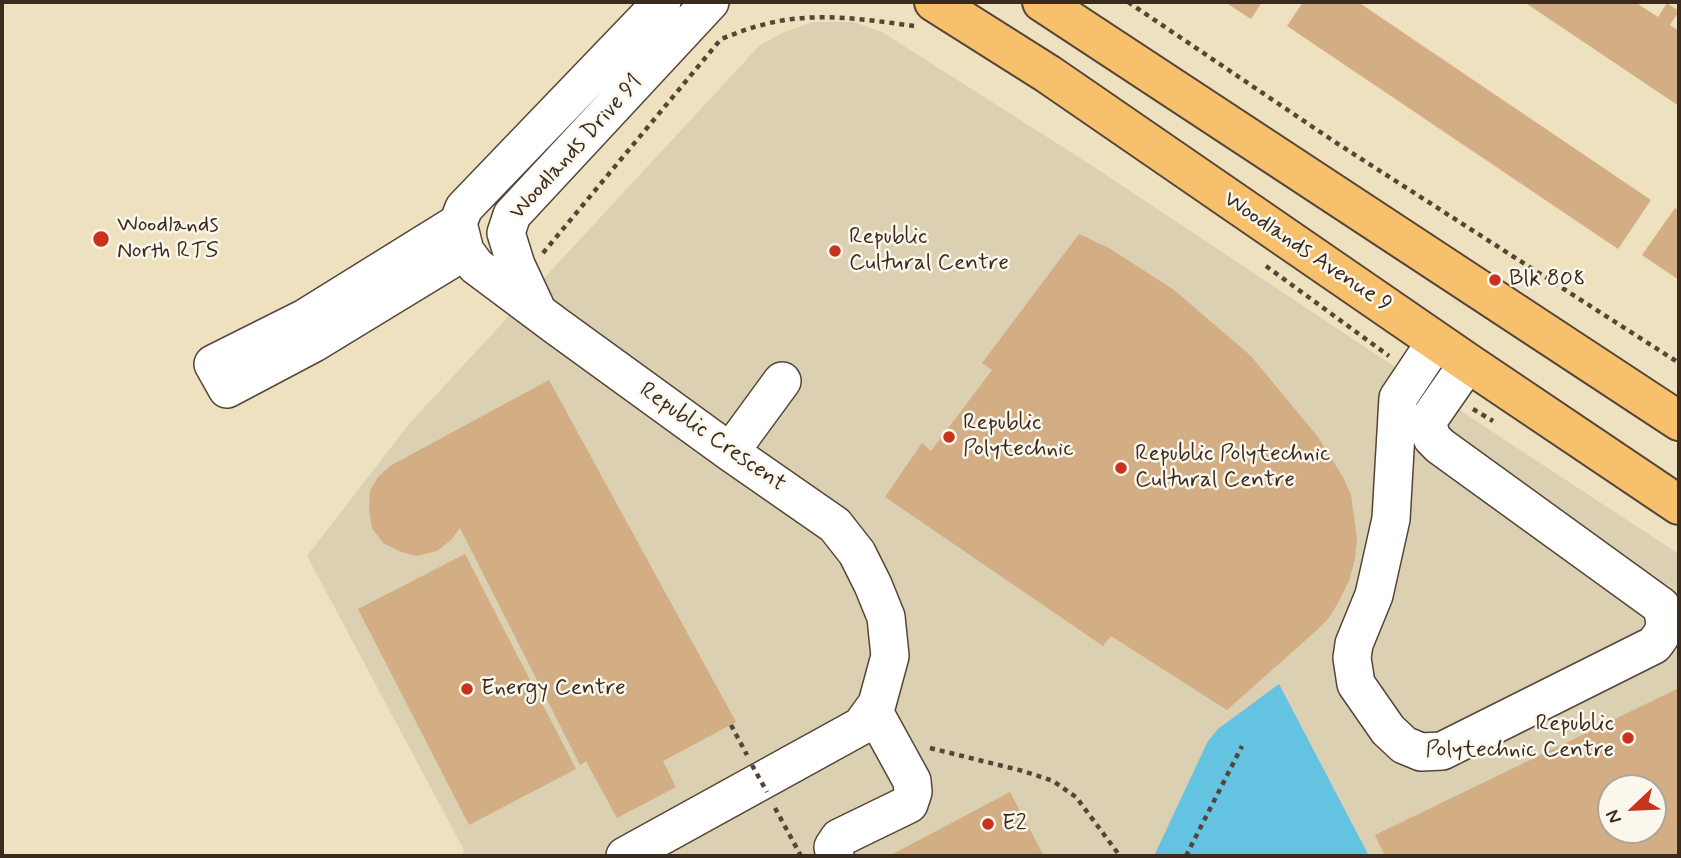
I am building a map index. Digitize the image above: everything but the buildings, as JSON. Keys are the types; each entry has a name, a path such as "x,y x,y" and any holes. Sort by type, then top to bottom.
{"main road":[{"path":"1042,2 1679,421"},
{"name":"Woodlands Avenue 9","path":"930,11 1048,74 1679,505"}],"lane":[{"path":"461,237 213,365 227,389 314,343 461,237 464,208 662,2"},
{"name":"Woodlands Drive 91","path":"538,312 516,265 506,233 512,215 710,2"},
{"name":"Republic Crescent","path":"461,237 476,267 835,525 856,553 886,617 890,656 877,704 861,726 625,856"},
{"path":"1436,341 1398,398 1391,519 1374,595 1354,644 1352,658 1356,684 1388,730 1404,745 1421,752 1442,751 1654,645 1663,633 1665,620 1661,606 1432,438 1427,422 1468,363"},
{"path":"730,452 782,381"},
{"path":"835,856 833,846 839,838 909,804 913,792 912,780 873,710"}],"path":[{"path":"1128,2 1335,142 1679,363"},
{"path":"539,263 558,234 721,39 762,24 808,17 859,19 930,11"},
{"path":"1256,259 1415,374"},
{"path":"731,725 801,856"},
{"path":"891,743 915,744 1053,781 1076,797 1120,856"},
{"path":"1186,856 1242,746"}],"shaded area":[{"name":"Republic Polytechnic","path":"813,22 854,22 882,32 1091,165 1679,554 1679,856 462,856 464,850 307,556 409,424 760,45 782,33"}],"water":[{"path":"1279,684 1369,856 1154,856 1208,741 1218,729"}],"place":[{"name":"Woodlands North RTS","path":"101,239"},
{"name":"Republic Cultural Centre","path":"835,251"},
{"name":"Blk 808","path":"1495,280"},
{"name":"Republic Polytechnic","path":"949,437"},
{"name":"Republic Polytechnic Cultural Centre","path":"1121,468"},
{"name":"Energy Centre","path":"467,689"},
{"name":"Republic Polytechnic Centre","path":"1628,738"},
{"name":"E2","path":"988,824"}]}
